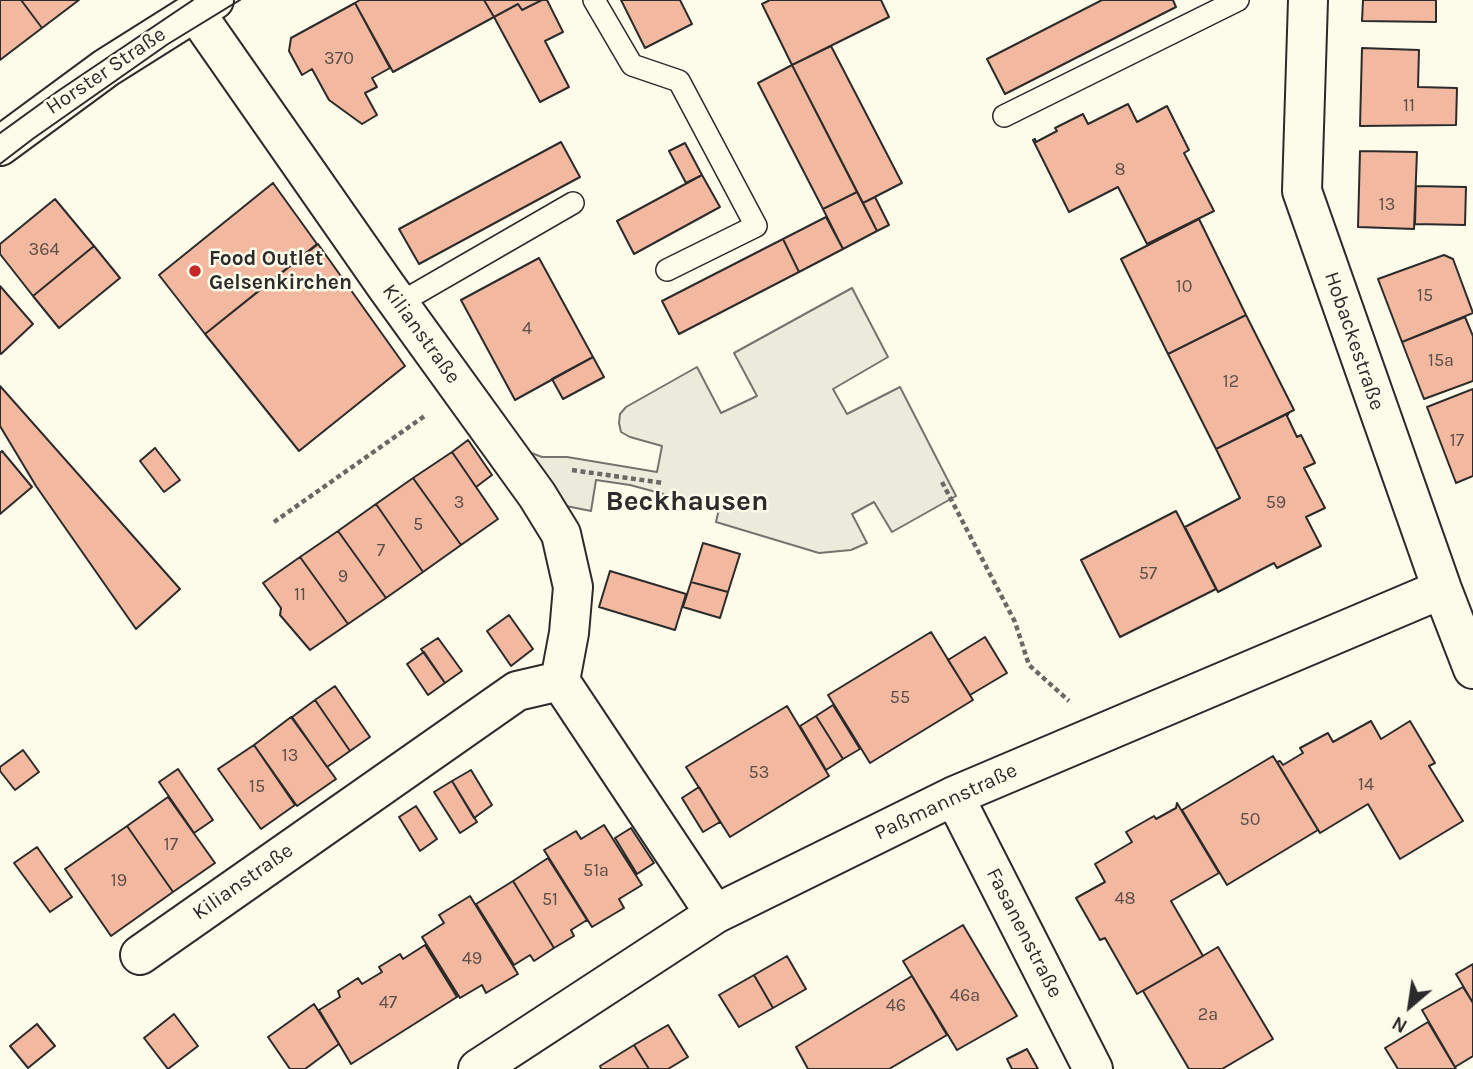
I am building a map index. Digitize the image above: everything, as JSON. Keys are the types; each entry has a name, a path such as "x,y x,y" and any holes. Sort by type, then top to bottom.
{"street":[{"name":"Hobackestraße","path":"1308,0 1302,191 1442,589 1473,669"},
{"name":"Horster Straße","path":"0,146 106,68 205,6"},
{"name":"Kilianstraße","path":"139,955 517,691 560,681 569,633 572,587 561,534 523,476 398,303 205,6"},
{"name":"Paßmannstraße","path":"478,1069 715,914 954,796 1442,589"},
{"path":"560,681 715,914"},
{"name":"Fasanenstraße","path":"954,796 1093,1069"}],"lane":[{"path":"594,0 632,65 679,81 755,226 667,270"},
{"path":"1004,116 1238,0"},
{"path":"398,303 573,203"}],"path":[{"path":"274,522 461,390"},
{"path":"523,476 573,470 663,484"},
{"path":"942,482 1015,622 1029,665 1103,732"}],"shaded area":[{"path":"852,288 888,357 833,389 847,414 900,387 956,496 892,532 874,502 852,514 867,543 851,550 819,553 716,522 719,509 630,485 596,480 591,511 566,506 526,451 542,457 567,457 657,472 662,446 621,432 620,414 626,407 697,367 721,413 757,396 734,353"}],"building":[{"path":"0,0 21,0 42,28 0,60"},
{"path":"21,0 79,0 42,28"},
{"path":"360,0 484,0 494,17 393,72 355,3"},
{"path":"484,0 542,0 522,10 518,4 494,17"},
{"path":"547,0 563,32 545,41 569,87 540,102 494,17 518,4 522,10"},
{"path":"621,0 680,0 692,24 645,48"},
{"path":"770,0 881,0 889,17 792,65 762,4"},
{"path":"1102,0 1173,0 1176,7 1005,94 987,59"},
{"path":"1363,0 1436,0 1436,22 1362,21"},
{"path":"355,3 390,68 372,78 377,87 365,93 377,115 362,124 329,100 312,69 302,75 289,51 291,38"},
{"path":"831,46 902,183 863,203 792,65"},
{"path":"1362,48 1419,50 1418,87 1457,88 1456,125 1360,126"},
{"path":"792,65 857,192 823,209 758,83"},
{"path":"1128,104 1137,122 1167,106 1189,150 1184,153 1214,211 1147,244 1118,187 1069,212 1033,140 1036,142 1057,131 1055,128 1083,114 1088,124"},
{"path":"561,142 580,177 419,264 399,229"},
{"path":"685,143 702,175 686,183 669,151"},
{"path":"1360,151 1417,152 1414,229 1358,227"},
{"path":"702,175 720,207 634,254 617,221"},
{"path":"273,183 317,244 205,334 159,275"},
{"path":"1416,186 1466,187 1465,225 1415,224"},
{"path":"857,192 877,231 843,249 823,209"},
{"path":"875,197 889,225 877,231 863,203"},
{"path":"55,199 94,246 33,296 0,254 0,244"},
{"path":"826,217 843,249 799,272 783,239"},
{"path":"1199,219 1246,315 1168,354 1121,259"},
{"path":"783,239 799,272 679,334 662,301"},
{"path":"318,244 405,366 299,451 205,334"},
{"path":"94,246 120,278 59,328 33,296"},
{"path":"1444,255 1453,259 1473,313 1402,342 1378,279"},
{"path":"539,258 593,357 515,400 461,300"},
{"path":"0,286 33,324 1,354 0,352"},
{"path":"1246,315 1294,410 1216,449 1168,354"},
{"path":"1465,317 1473,336 1473,381 1424,399 1402,342"},
{"path":"593,357 604,377 563,399 552,379"},
{"path":"0,386 180,589 136,629 36,486 0,426"},
{"path":"1473,389 1473,476 1456,483 1427,407"},
{"path":"1289,413 1287,416 1297,437 1301,435 1315,463 1304,468 1325,508 1306,517 1321,546 1277,568 1274,563 1218,592 1185,527 1240,498 1216,449"},
{"path":"468,440 492,475 476,487 452,452"},
{"path":"155,448 180,480 164,492 140,461"},
{"path":"2,451 32,487 0,514 0,453"},
{"path":"452,452 498,519 461,545 413,478"},
{"path":"413,478 461,545 423,572 376,504"},
{"path":"376,504 423,572 386,598 338,531"},
{"path":"1176,511 1216,589 1120,637 1081,560"},
{"path":"338,531 386,598 348,624 300,557"},
{"path":"703,543 740,554 728,592 691,582"},
{"path":"300,557 348,624 310,650 280,615 281,608 263,583"},
{"path":"610,571 686,594 675,630 599,607"},
{"path":"691,582 728,592 720,618 683,607"},
{"path":"509,615 533,649 511,666 487,631"},
{"path":"931,632 973,700 870,763 828,695"},
{"path":"985,637 1007,673 970,695 948,660"},
{"path":"438,638 462,671 445,683 421,649"},
{"path":"424,652 445,683 428,695 407,664"},
{"path":"335,686 370,737 350,751 315,700"},
{"path":"315,700 350,751 327,767 292,717"},
{"path":"833,705 860,749 843,759 816,716"},
{"path":"787,706 829,776 730,837 686,767"},
{"path":"816,716 843,759 826,770 800,726"},
{"path":"291,717 336,779 297,806 254,745"},
{"path":"1371,721 1381,739 1410,721 1435,763 1429,766 1463,821 1400,859 1368,804 1320,833 1277,762 1280,761 1283,765 1303,753 1300,748 1328,733 1333,742"},
{"path":"254,745 295,805 261,829 218,769"},
{"path":"23,750 39,772 15,790 0,771 0,767"},
{"path":"1273,756 1318,830 1227,885 1182,810"},
{"path":"178,769 213,820 194,833 159,782"},
{"path":"471,770 492,805 474,818 452,781"},
{"path":"452,781 477,822 460,833 434,792"},
{"path":"699,787 720,822 703,832 682,798"},
{"path":"168,797 215,863 173,892 127,826"},
{"path":"1177,803 1219,873 1171,901 1203,956 1137,994 1105,938 1100,940 1076,898 1105,882 1095,864 1132,842 1126,832 1154,816 1156,819 1176,808"},
{"path":"416,806 437,839 420,851 399,817"},
{"path":"604,825 642,885 619,899 624,908 592,927 544,850 576,831 581,839"},
{"path":"127,826 173,892 111,936 65,869"},
{"path":"631,828 654,863 637,874 615,838"},
{"path":"37,847 72,897 50,912 14,863"},
{"path":"548,858 587,920 571,930 574,936 554,948 513,881"},
{"path":"513,881 554,948 534,961 530,955 514,965 476,904"},
{"path":"470,896 518,974 486,993 482,985 460,998 422,937 444,923 439,915"},
{"path":"963,925 1017,1016 957,1050 903,961"},
{"path":"425,945 457,997 351,1064 319,1010 340,997 338,991 358,978 362,984 382,972 379,967 400,954 403,959"},
{"path":"1218,947 1273,1039 1222,1069 1189,1069 1143,991"},
{"path":"787,956 806,989 773,1008 754,975"},
{"path":"1473,964 1473,1003 1456,974"},
{"path":"754,975 773,1008 739,1027 719,995"},
{"path":"912,976 947,1035 889,1069 808,1069 796,1047"},
{"path":"1463,987 1473,1003 1473,1056 1455,1067 1422,1010"},
{"path":"314,1004 339,1044 305,1069 290,1069 268,1037"},
{"path":"174,1014 198,1046 168,1069 144,1038"},
{"path":"1428,1022 1456,1069 1398,1069 1385,1048"},
{"path":"37,1024 55,1046 28,1068 10,1046"},
{"path":"668,1025 688,1057 668,1069 649,1069 634,1045"},
{"path":"634,1045 649,1069 601,1069 600,1066"},
{"path":"1027,1049 1038,1069 1012,1069 1007,1059"}],"tram line":[{"path":"0,133 193,0"},
{"path":"0,164 168,44 240,0"}],"place":[{"name":"Food Outlet Gelsenkirchen","path":"195,271"}],"district":[{"name":"Beckhausen","path":"687,502"}]}
